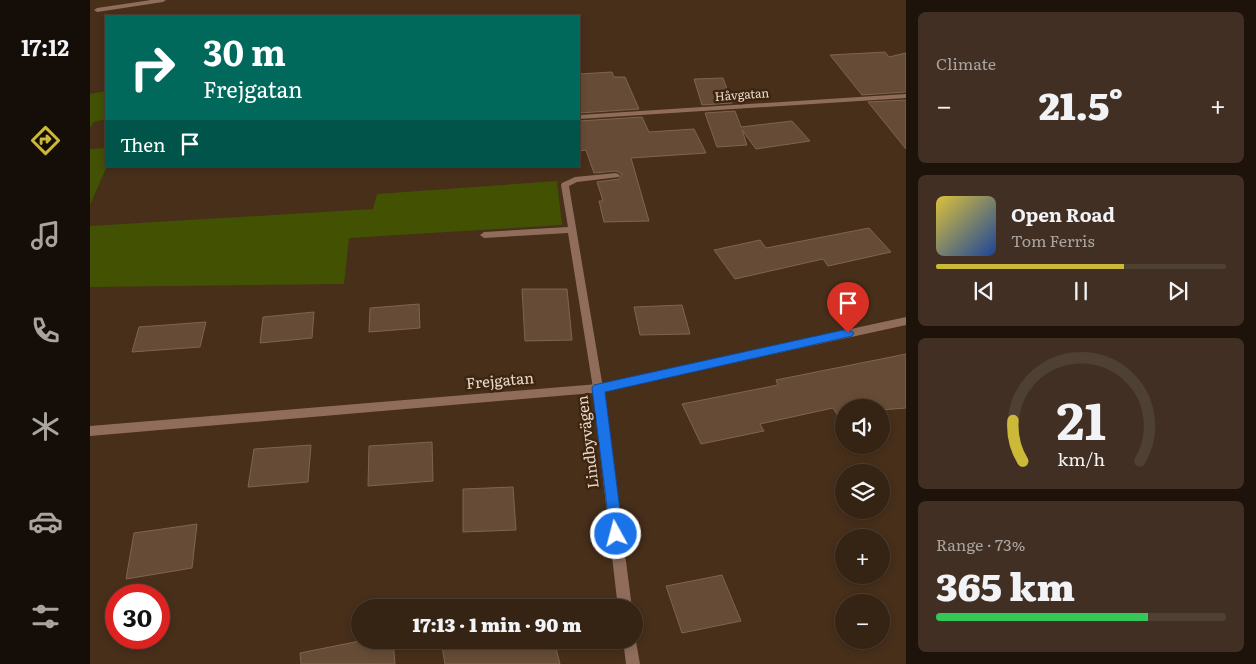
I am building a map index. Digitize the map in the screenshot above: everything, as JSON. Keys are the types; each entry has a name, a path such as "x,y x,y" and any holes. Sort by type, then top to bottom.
{"street":[{"path":"97,10 164,0"},
{"name":"Håvgatan","path":"580,117 906,96"},
{"name":"Lindbyvägen","path":"616,175 575,180 565,185 598,388 624,599"},
{"path":"484,235 572,230"},
{"name":"Frejgatan","path":"90,431 598,388 906,320"},
{"path":"631,649 633,664"}],"green space":[{"path":"105,91 105,119 94,122 90,128 90,94"},
{"path":"105,148 105,167 107,167 90,205 90,149"},
{"path":"557,181 562,225 349,238 344,284 90,287 90,226 373,209 377,194"}],"building":[{"path":"885,52 889,57 906,53 906,92 862,95 830,55"},
{"path":"612,72 614,77 625,77 639,109 580,113 580,74"},
{"path":"723,78 732,103 702,105 694,79"},
{"path":"906,100 906,149 868,102"},
{"path":"735,111 741,127 792,121 810,141 756,149 742,130 747,145 717,147 705,113"},
{"path":"642,117 649,132 694,129 706,153 631,158 649,221 604,222 599,201 603,201 597,182 619,179 622,174 616,171 594,173 586,150 580,151 580,121"},
{"path":"869,228 891,252 828,266 823,259 735,279 714,250 760,240 766,248"},
{"path":"522,289 567,289 572,340 525,341"},
{"path":"419,304 420,328 369,332 370,308"},
{"path":"682,305 690,334 640,335 634,307"},
{"path":"314,312 312,338 260,343 263,317"},
{"path":"206,322 200,347 132,352 139,327"},
{"path":"906,354 906,408 890,409 890,399 835,399 835,411 833,408 760,424 764,431 701,444 682,404 778,385 776,380"},
{"path":"432,442 433,481 368,486 369,446"},
{"path":"311,445 308,482 248,487 254,449"},
{"path":"513,487 516,530 463,532 463,489"},
{"path":"197,524 192,568 126,579 134,533"},
{"path":"722,575 741,621 682,633 666,586"},
{"path":"351,643 351,649 394,649 395,664 301,664 300,653"},
{"path":"442,649 556,649 560,664 445,664"}],"route":[{"path":"616,534 598,388 848,333"}]}
